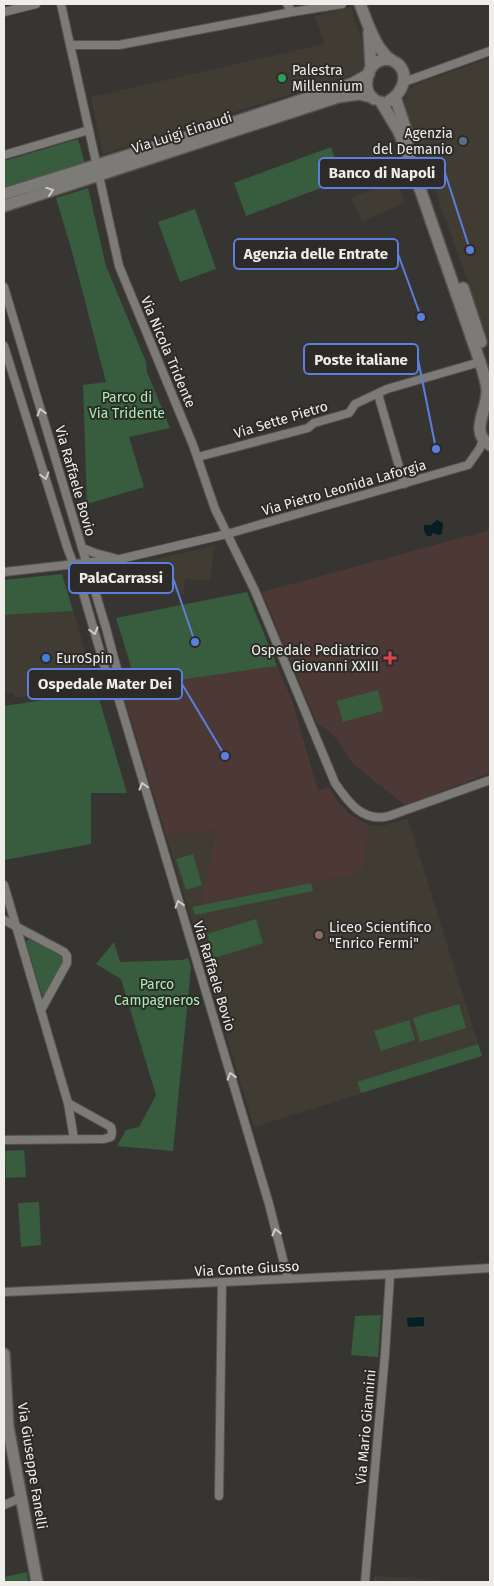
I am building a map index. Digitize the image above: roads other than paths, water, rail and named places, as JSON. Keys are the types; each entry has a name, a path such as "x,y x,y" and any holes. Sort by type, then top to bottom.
{"main road":[{"path":"360,4 369,28 380,49 403,69 404,82 398,95 390,101 376,100"},
{"path":"369,28 370,71 366,87 399,132 480,362 487,391 480,426 486,442"},
{"path":"370,71 382,60 390,59"},
{"name":"Via Luigi Einaudi","path":"4,206 98,170 351,84 370,71"},
{"name":"Via Luigi Einaudi","path":"4,194 98,170 338,97 360,94 376,100"},
{"path":"395,97 454,262 490,372"},
{"path":"481,420 490,411"},
{"name":"Via Giuseppe Fanelli","path":"4,1354 8,1427 37,1582"}],"street":[{"path":"4,12 36,4"},
{"name":"Via Nicola Tridente","path":"61,4 117,260 198,457 215,509 255,591 335,782 356,809 367,816 384,818 490,780"},
{"path":"287,4 292,12"},
{"path":"70,45 119,45 342,4"},
{"path":"404,82 490,51"},
{"path":"4,156 89,130"},
{"name":"Via Raffaele Bovio","path":"4,290 118,673 113,680"},
{"name":"Via Raffaele Bovio","path":"4,346 107,675 113,680 269,1204 288,1279"},
{"name":"Via Sette Pietro","path":"198,457 308,428 314,423 349,413 355,404 387,389 480,362"},
{"path":"15,383 32,379"},
{"path":"378,394 404,484"},
{"name":"Via Pietro Leonida Laforgia","path":"4,572 120,559 227,534 468,464 486,442"},
{"path":"60,525 74,520"},
{"path":"82,548 95,554 120,559"},
{"path":"4,885 68,1103 74,1139"},
{"path":"4,920 64,952 68,960 41,1010"},
{"path":"4,1140 107,1139 112,1132 111,1127 68,1103"},
{"path":"70,1117 78,1112 85,1112"},
{"name":"Via Conte Giusso","path":"4,1292 390,1275 490,1268"},
{"name":"Via Mario Giannini","path":"365,1582 390,1275"},
{"path":"219,1496 222,1282"},
{"path":"4,1505 21,1498"}],"water":[{"path":"437,520 443,523 442,534 433,533 431,536 427,536 424,531 424,525 431,525"},
{"path":"424,1317 424,1326 408,1327 407,1318"}],"place":[{"name":"Palestra Millennium","path":"282,78"},
{"name":"Agenzia del Demanio","path":"463,141"},
{"name":"Banco di Napoli","path":"470,250"},
{"name":"Agenzia delle Entrate","path":"421,317"},
{"name":"Poste italiane","path":"436,449"},
{"name":"PalaCarrassi","path":"195,642"},
{"name":"EuroSpin","path":"46,658"},
{"name":"Ospedale Pediatrico Giovanni XXIII","path":"390,658"},
{"name":"Ospedale Mater Dei","path":"225,756"},
{"name":"Liceo Scientifico \"Enrico Fermi\"","path":"319,935"}],"park label":[{"name":"Parco di Via Tridente","path":"127,406"},
{"name":"Parco Campagneros","path":"157,992"}]}
